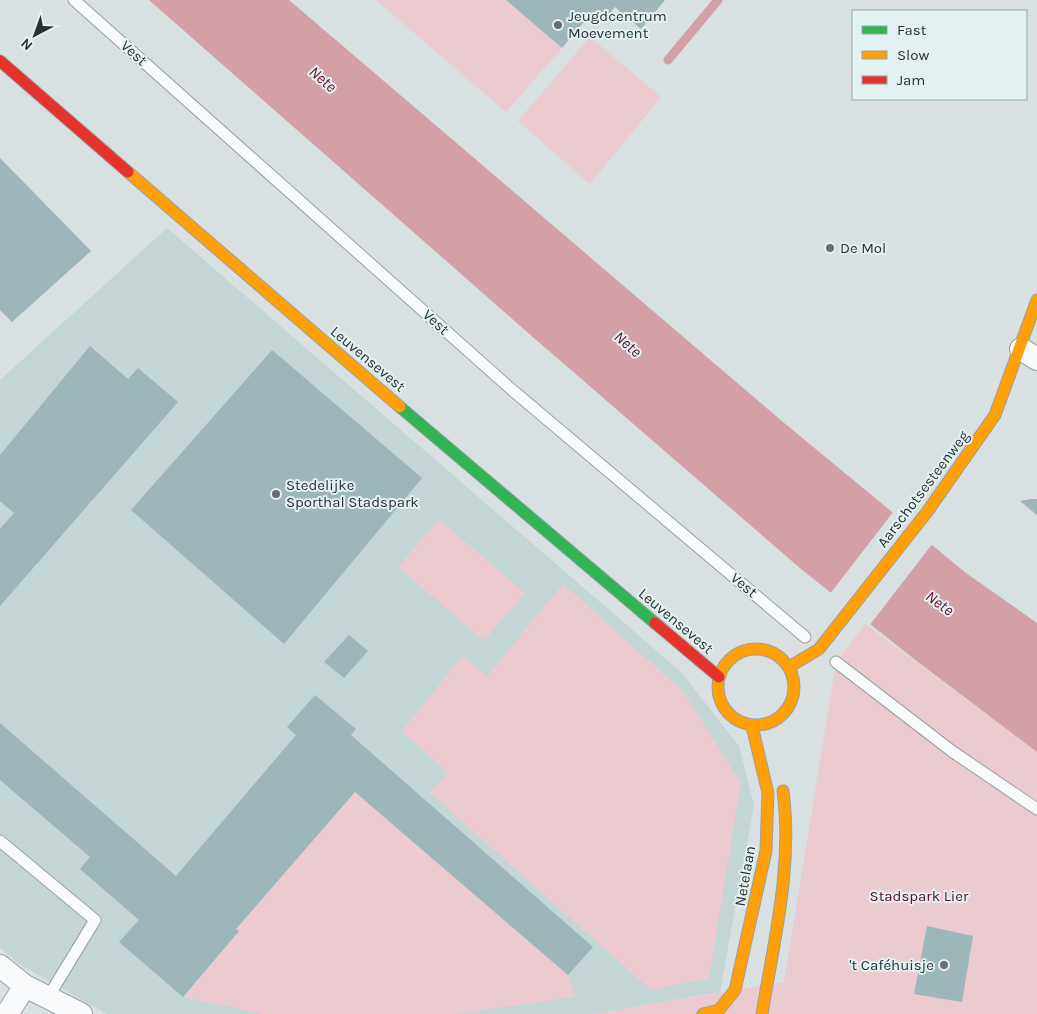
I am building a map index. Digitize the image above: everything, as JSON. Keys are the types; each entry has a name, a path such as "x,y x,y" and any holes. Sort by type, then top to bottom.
{"street":[{"name":"Leuvensevest","path":"0,61 286,310 719,677"},
{"name":"Aarschotsesteenweg","path":"789,667 819,649 927,512 995,416 1029,354 1037,300"},
{"path":"752,649 765,650 782,659 789,667 794,680 791,704 771,728 752,726 737,721 723,708 717,687 719,677 727,661 737,653 752,649"},
{"name":"Netelaan","path":"703,1014 720,1010 735,990 766,850 768,793 752,726"},
{"path":"762,1014 786,864 786,803 780,776"},
{"path":"0,966 25,986 81,1014"},
{"path":"7,1014 25,986"}],"lane":[{"name":"Vest","path":"74,0 511,388 804,637"},
{"path":"836,662 953,752 1037,809"},
{"path":"0,840 95,920 47,998"}],"shaded area":[{"path":"167,228 681,672 739,746 754,805 720,992 593,1014 107,1014 19,964 0,948 0,380"}],"green space":[{"path":"376,0 506,0 562,48 506,112"},
{"path":"590,37 661,97 590,184 518,121"},
{"path":"439,519 525,593 484,641 398,567"},
{"path":"563,584 683,691 741,783 709,978 651,990 429,792 448,773 402,731 462,656 487,676"},
{"name":"Stadspark Lier","path":"865,624 1037,752 1037,1014 593,1014 784,982 836,662"},
{"path":"355,792 568,975 575,997 456,1014 264,1014 183,997 239,932 236,929"}],"water":[{"name":"Nete","path":"149,0 289,0 783,422 966,573 1037,623 1037,752 914,659 801,569 534,338"}],"pier":[{"path":"894,511 933,543 869,626 829,595"}],"building":[{"name":"Jeugdcentrum Moevement","path":"506,0 665,0 641,29 615,7 603,21 592,12 562,48"},
{"path":"0,158 91,251 12,322 0,310"},
{"path":"90,346 128,379 138,368 178,402 0,606 0,529 14,513 0,501 0,455"},
{"name":"Stedelijke Sporthal Stadspark","path":"272,350 422,478 284,644 131,510"},
{"path":"1037,499 1037,515 1020,501"},
{"path":"349,635 368,651 344,678 324,662"},
{"path":"315,695 356,729 351,735 593,947 568,975 355,792 236,929 239,931 183,997 119,942 139,920 80,869 90,857 0,780 0,723 176,876 296,735 287,727"},
{"name":"'t Caféhuisje","path":"927,926 973,936 962,1002 914,994"}],"waterway":[{"path":"668,60 718,0"}],"traffic: fast":[{"path":"400,407 655,623"}],"traffic: slow":[{"path":"128,172 400,407"},
{"path":"789,667 819,649 927,512 995,415 1037,300"},
{"path":"749,649 763,649 777,655 788,666 794,680 794,687 791,702 783,714 763,725 749,725 735,719 724,708 718,694 718,680 724,666 735,655 749,649"},
{"path":"703,1014 719,1010 735,990 766,851 768,793 752,726"},
{"path":"762,1014 777,931 784,875 786,847 783,791"}],"traffic: jam":[{"path":"0,61 128,172"},
{"path":"655,623 719,677"}],"place":[{"name":"Jeugdcentrum Moevement","path":"558,25"},
{"name":"De Mol","path":"830,248"},
{"name":"Stedelijke Sporthal Stadspark","path":"276,494"},
{"name":"'t Caféhuisje","path":"944,965"}]}
